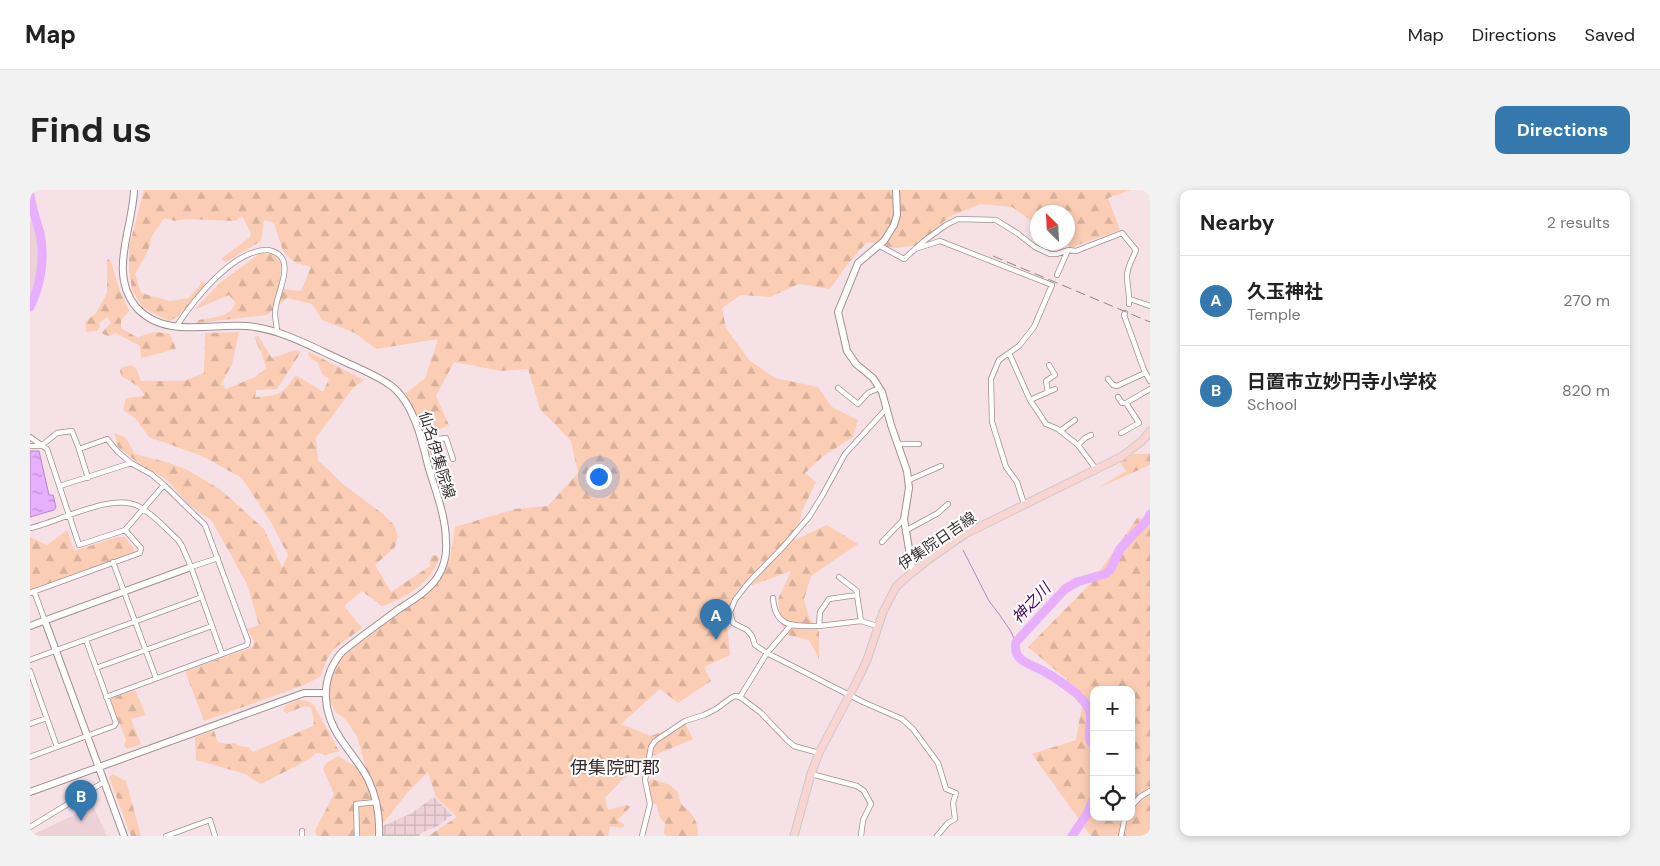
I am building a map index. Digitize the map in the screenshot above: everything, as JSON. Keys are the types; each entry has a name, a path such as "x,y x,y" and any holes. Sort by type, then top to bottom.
{"main road":[{"name":"伊集院日吉線","path":"794,836 811,774 819,753 867,660 889,598 896,587 914,571 965,534 1130,451 1150,431"}],"street":[{"name":"仙名伊集院線","path":"134,190 123,258 123,273 125,286 132,302 146,316 176,327 247,326 277,332 372,374 396,390 406,402 414,418 446,534 446,552 440,573 422,593 342,652 330,672 325,693 325,704 332,724 364,772 377,802 379,836"},
{"path":"896,190 897,215 894,225 880,246 858,264 838,312 846,351 856,364 873,378 879,388 909,480 904,520 914,571"},
{"path":"880,246 904,259 946,225 958,219 996,220 1030,243"},
{"path":"1041,250 1050,254 1057,254 1068,250 1076,251 1122,233 1136,250 1127,275 1129,302 1150,306"},
{"path":"915,249 940,241 1053,284 1034,327 1019,346 999,360 991,379 992,422 1006,467 1017,482 1024,504"},
{"path":"176,327 205,288 223,271 239,260 262,250 273,251 279,254 284,265 275,314 277,332"},
{"path":"1057,275 1068,250"},
{"path":"1124,313 1150,381"},
{"path":"1009,353 1030,400 1046,424 1060,431 1078,445 1096,469"},
{"path":"1048,392 1046,381 1055,375 1049,365"},
{"path":"1108,379 1113,385 1117,386 1145,372"},
{"path":"838,388 858,404 868,393 879,388"},
{"path":"1030,400 1055,389"},
{"path":"1126,403 1150,389"},
{"path":"1118,397 1122,403 1126,403 1130,412 1139,423 1121,433"},
{"path":"887,408 845,454 809,517 748,583 735,600 730,612 733,623 747,630 752,636 755,645 767,653 902,719 913,729 938,763 946,789 956,793 953,803 955,819 948,823 937,836"},
{"path":"1060,431 1075,420"},
{"path":"30,446 41,446 57,433 72,431 88,478"},
{"path":"1078,445 1085,438 1091,436"},
{"path":"30,438 47,449 79,544 125,530 164,485"},
{"path":"431,474 437,468 431,440 446,438 453,459"},
{"path":"79,449 107,439 131,463 151,474 164,485 205,525 248,641 247,645 106,696"},
{"path":"897,444 919,444"},
{"path":"60,486 131,463"},
{"path":"909,480 941,466"},
{"path":"30,528 110,502 119,501 136,505 143,509 178,540 182,546 192,567 222,654"},
{"path":"905,531 948,504"},
{"path":"882,542 904,520"},
{"path":"124,836 32,592 140,553 140,548 125,530"},
{"path":"30,626 218,558"},
{"path":"113,562 156,678"},
{"path":"839,577 857,591 861,621"},
{"path":"819,626 820,612 829,599 857,595"},
{"path":"30,660 202,597"},
{"path":"773,598 776,612 781,620 791,625 819,626 861,621 878,626"},
{"path":"740,697 767,653 791,625"},
{"path":"96,668 212,626"},
{"path":"30,756 114,726 116,723 86,640"},
{"path":"30,672 57,747"},
{"path":"30,792 304,693 325,693"},
{"path":"642,836 650,804 645,780 651,747 655,741 685,721 716,709 735,696 740,697 760,712 794,746 819,753"},
{"path":"30,724 47,718"},
{"path":"811,774 857,786 864,791 871,804 863,820 861,836"},
{"path":"30,827 104,782"},
{"path":"1135,803 1150,791"},
{"path":"357,836 356,804 377,802"},
{"path":"166,836 210,820 215,836"},
{"path":"1121,836 1124,821"}],"shaded area":[{"path":"30,220 37,230 38,262 30,300"},
{"path":"434,797 452,815 438,826 421,833 419,836 382,836 383,826 410,814"},
{"path":"93,806 107,836 30,836"}],"green space":[{"path":"144,190 1131,190 1108,198 1120,230 1075,246 1075,205 1030,205 1030,220 1012,207 980,204 949,217 918,245 895,248 867,242 830,289 799,284 770,297 741,295 722,308 726,328 749,360 775,378 818,387 832,407 858,420 853,437 822,457 805,473 816,482 802,511 795,540 827,525 858,544 811,576 804,599 809,617 819,631 819,659 809,640 788,635 780,622 778,599 791,571 738,590 727,623 730,655 704,667 711,681 678,703 660,689 621,724 651,736 685,723 693,739 639,762 605,798 608,810 627,805 630,807 618,820 625,825 622,828 610,826 608,836 428,836 457,817 436,797 428,772 408,792 373,836 317,836 315,831 334,794 323,769 326,763 338,756 359,769 365,765 357,736 345,719 336,713 330,701 328,689 334,669 344,655 422,597 440,577 450,559 455,527 515,509 548,506 578,473 571,441 540,409 528,369 501,371 454,362 436,396 449,425 426,436 405,394 425,378 438,339 376,349 355,333 322,320 312,304 287,298 267,315 196,323 199,320 221,316 230,311 235,302 229,295 194,310 221,282 259,254 273,254 281,262 280,278 284,289 301,291 311,267 294,262 283,251 274,223 264,220 261,241 226,262 221,259 250,237 251,233 242,216 235,221 185,219 175,221 164,218 152,236 148,251 135,274 141,293 170,301 189,298 203,281 206,284 179,316 169,321 143,308 132,290 129,269 129,247"},
{"path":"110,259 129,311 121,321 121,328 138,338 154,333 170,334 176,349 141,358 140,346 116,333 108,336 101,333 111,323 107,317 99,323 100,327 97,331 86,332 85,322 96,313 107,293 107,260"},
{"path":"239,332 232,364 221,384 226,389 255,377 266,368 254,337 258,336 272,358 295,350 301,352 277,389 256,390 255,397 279,393 287,387 296,375 323,392 329,379 322,374 318,363 308,356 309,352 364,380 353,388 316,438 318,460 344,485 383,514 394,525 398,536 395,547 375,565 391,592 430,566 432,556 436,555 439,558 424,582 400,599 382,606 362,591 344,606 362,628 335,648 327,659 320,677 304,685 204,721 185,671 253,647 254,641 247,629 259,625 247,584 212,521 188,504 166,479 141,465 118,447 114,433 125,437 135,454 186,469 221,490 264,529 282,567 288,555 272,524 242,478 202,456 149,437 135,418 123,410 126,398 145,396 138,386 121,376 120,370 123,367 132,365 136,368 141,381 184,381 204,373 205,333"},
{"path":"1150,453 1150,465 1098,488 1126,471 1120,462 1133,454"},
{"path":"1138,517 1150,525 1150,836 1091,836 1032,754 1076,740 1084,694 1028,647 1091,583"},
{"path":"67,530 74,551 117,537 125,537 136,552 30,590 30,537 47,545"},
{"path":"135,690 146,715 131,719 141,744 128,749 124,746 126,740 110,699"},
{"path":"299,700 307,701 314,705 339,751 326,755 316,753 308,760 261,784 245,774 196,760 195,737 214,731 218,742 235,743 238,746 248,747 253,752 313,726 314,720 311,708 305,706 287,713 283,711 286,705"},
{"path":"113,774 126,781 141,836 131,836 109,777"},
{"path":"651,779 670,785 678,792 682,804 695,821 698,836 666,836 664,834 665,823 660,818 657,805 652,802 648,783"}],"water":[{"path":"30,451 39,451 49,495 53,495 56,507 54,510 30,517"}],"waterway":[{"path":"30,195 40,233 42,252 37,290 30,307"},
{"name":"神之川","path":"1090,738 1091,717 1085,703 1077,694 1061,682 1024,662 1017,654 1016,642 1065,589 1077,582 1105,574 1110,570 1120,549 1149,518 1150,514"},
{"path":"963,550 989,601 1010,630 1016,642"},
{"name":"神之川","path":"1072,836 1090,807"}],"railway":[{"path":"993,256 1150,322"}],"place":[{"name":"久玉神社","path":"716,640"},
{"name":"日置市立妙円寺小学校","path":"81,821"}],"district":[{"name":"伊集院町郡","path":"615,768"}]}
